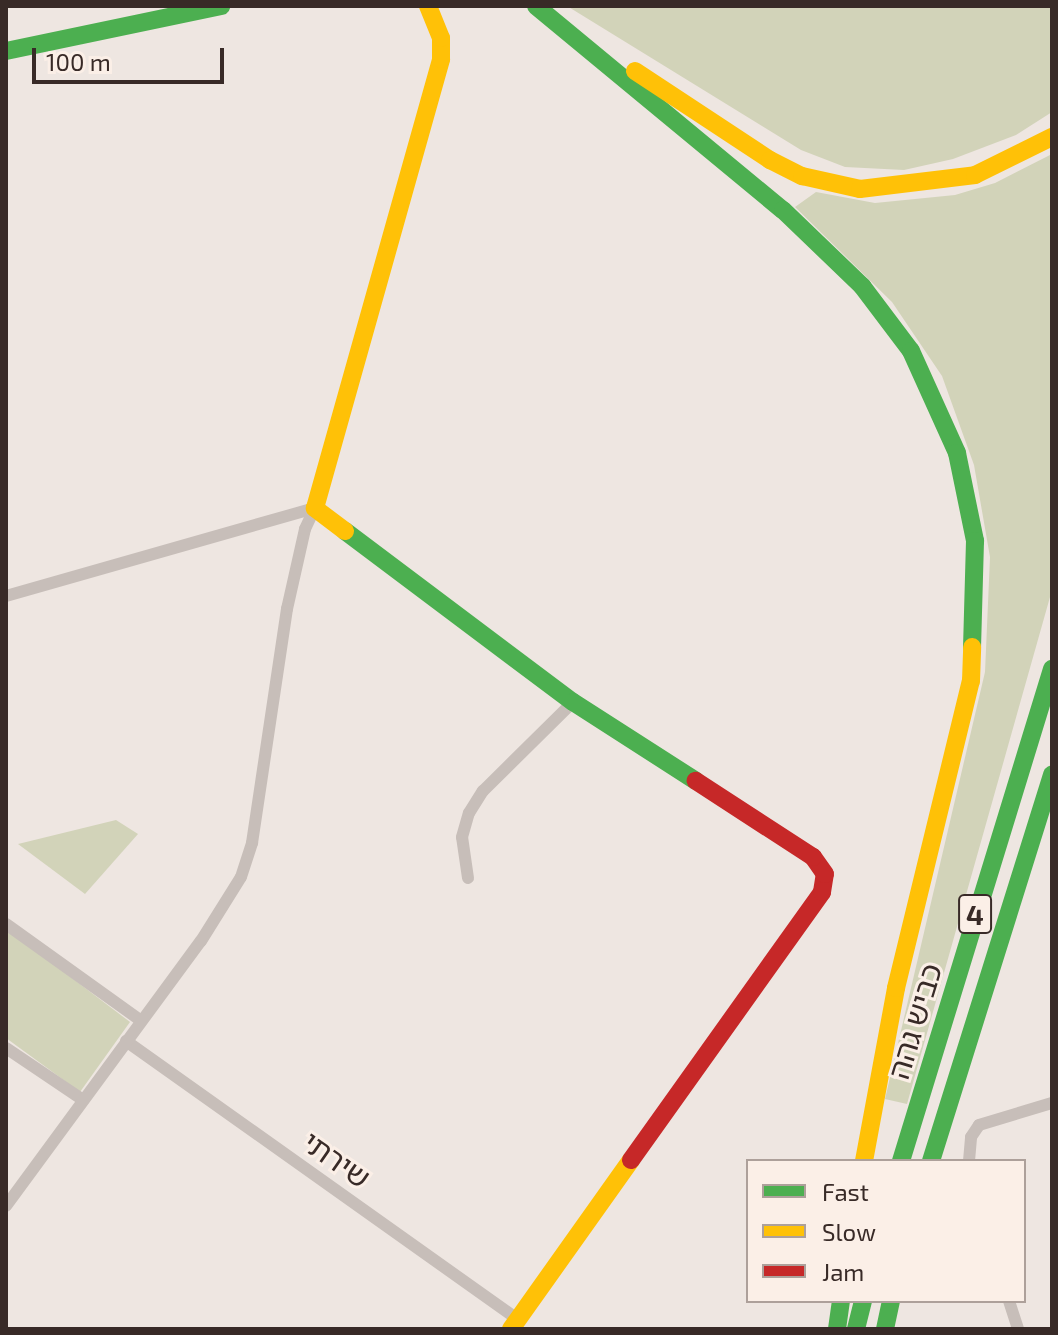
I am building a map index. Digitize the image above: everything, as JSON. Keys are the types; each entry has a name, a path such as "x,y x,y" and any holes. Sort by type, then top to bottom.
{"main road":[{"path":"6,51 221,6"},
{"path":"428,6 441,38 441,59 315,508 573,702 813,857 822,865 826,882 514,1324"},
{"path":"537,6 770,160 831,184 860,189 941,183 1008,163 1052,137"},
{"path":"537,6 783,210 862,286 911,351 957,453 975,541 971,681 896,988 864,1159"},
{"name":"כביש גהה","path":"902,1159 1052,669"},
{"name":"כביש גהה","path":"932,1159 1052,775"},
{"path":"837,1329 841,1303"},
{"path":"856,1329 862,1303"},
{"path":"885,1329 891,1303"}],"street":[{"path":"6,596 315,508"},
{"path":"6,1206 201,941 248,861 287,609 305,529 315,508"},
{"path":"468,878 462,837 469,813 483,791 573,702"},
{"path":"6,924 140,1020"},
{"name":"שירתי","path":"126,1041 514,1324"},
{"path":"6,1048 83,1100"},
{"path":"968,1158 979,1125 1052,1103"},
{"path":"1010,1303 1018,1329"}],"green space":[{"path":"567,6 1052,6 1052,112 1016,135 953,159 904,170 845,167 801,150"},
{"path":"1052,154 1052,590 907,1104 885,1099 985,672 990,557 974,465 942,376 892,302 795,207 816,192 875,203 955,195 995,183"},
{"path":"116,820 138,834 85,894 18,844"},
{"path":"6,928 130,1022 80,1092 6,1038"}],"traffic: fast":[{"path":"6,51 221,6"},
{"path":"536,6 783,210 862,286 911,351 957,453 975,541 972,647"},
{"path":"345,531 573,702 696,781"},
{"path":"902,1159 1052,669"},
{"path":"932,1159 1052,775"},
{"path":"837,1329 841,1303"},
{"path":"856,1329 862,1303"},
{"path":"885,1329 891,1303"}],"traffic: slow":[{"path":"345,531 315,508 441,59 441,38 428,6"},
{"path":"635,71 770,160 802,176 860,189 975,175 1052,137"},
{"path":"864,1159 896,988 971,681 972,647"},
{"path":"511,1329 631,1160"}],"traffic: jam":[{"path":"631,1160 822,892 825,874 813,857 696,781"}]}
